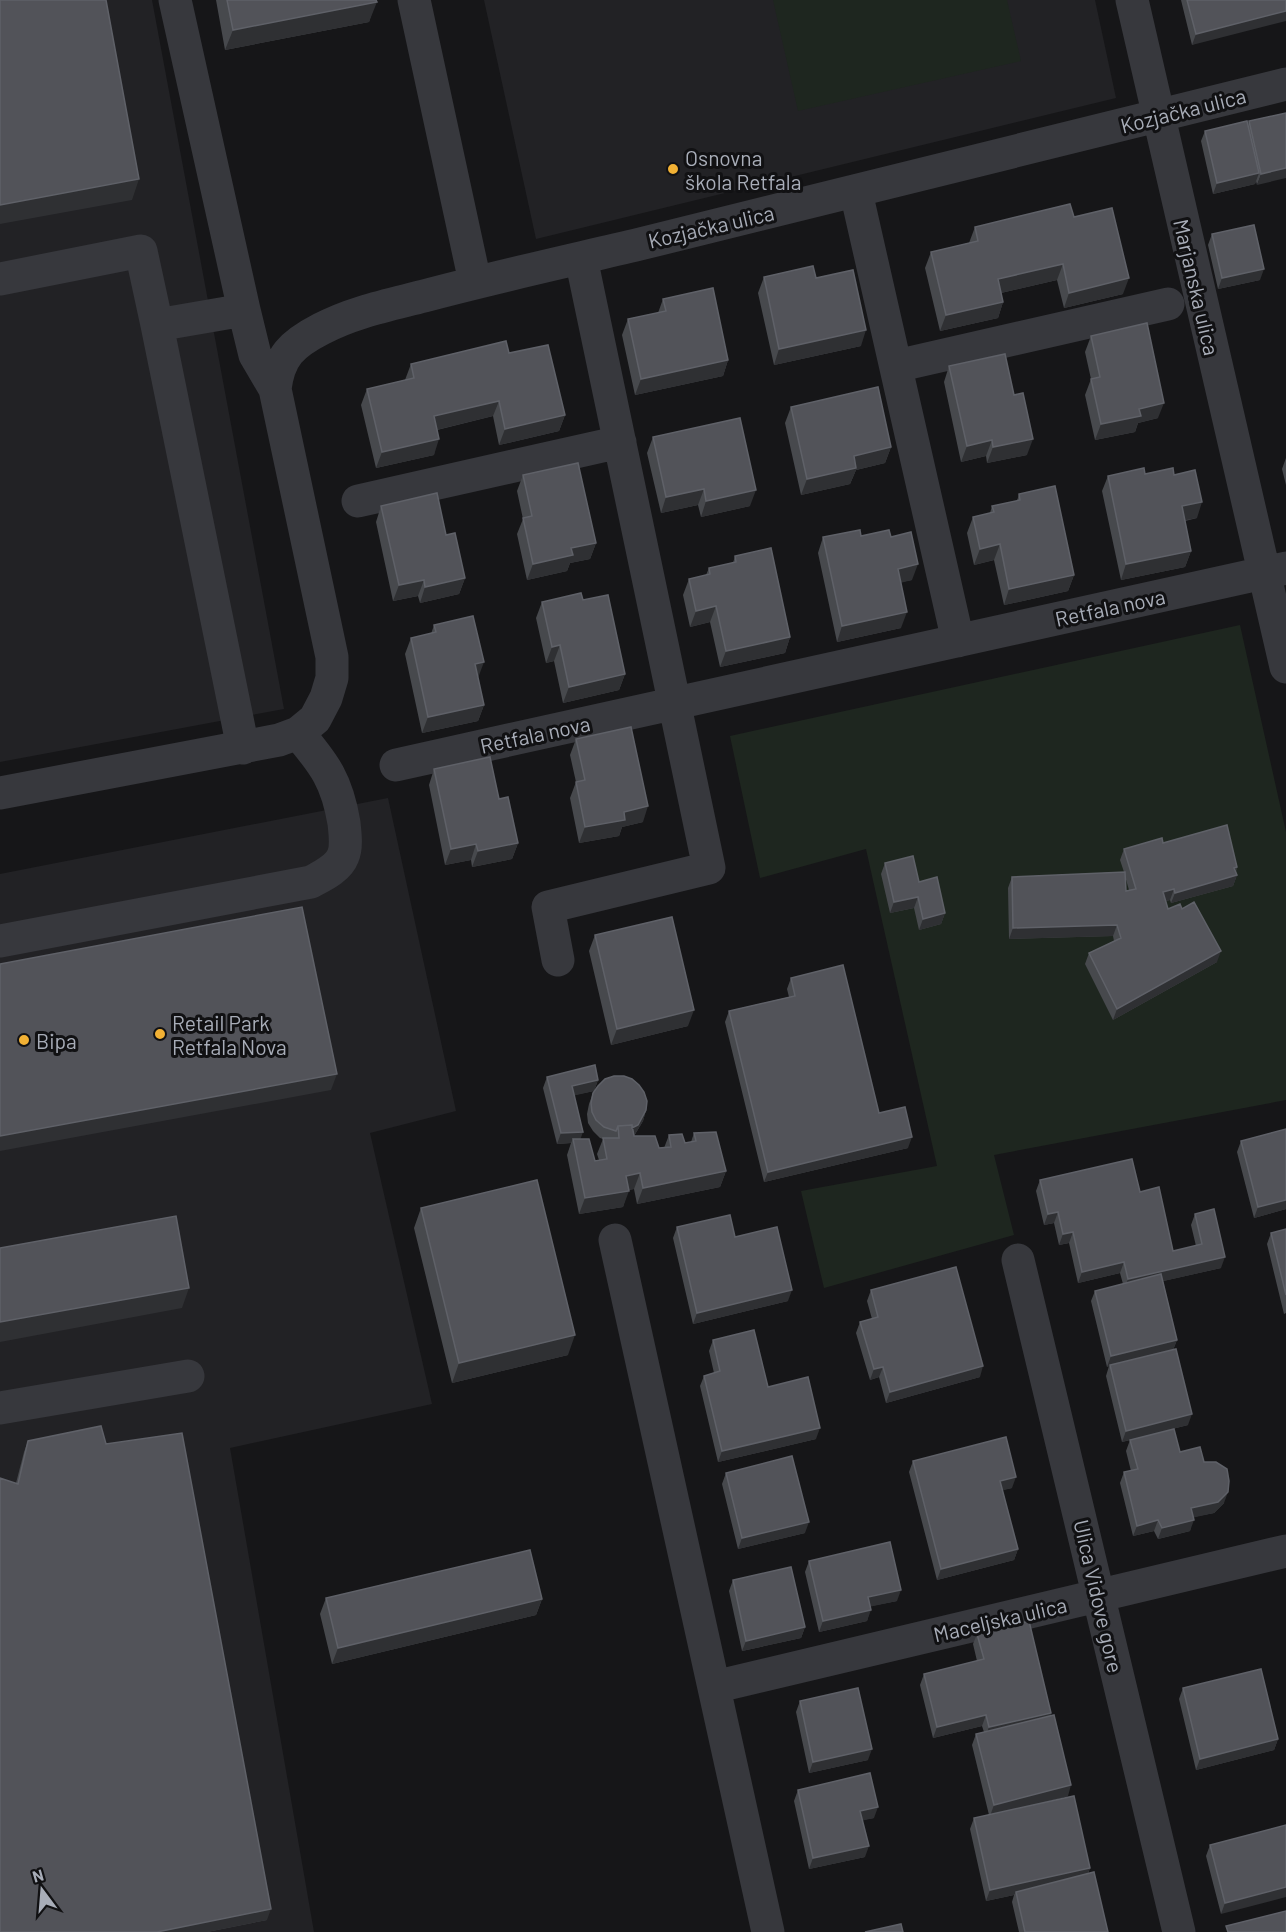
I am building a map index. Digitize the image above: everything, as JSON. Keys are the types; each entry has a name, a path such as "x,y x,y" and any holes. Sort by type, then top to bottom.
{"street":[{"path":"0,793 279,740 298,733 315,719 326,698 332,678 332,657 275,389 255,355 243,310 175,0"},
{"path":"414,0 475,282"},
{"name":"Marjanska ulica","path":"1132,0 1158,117 1274,570 1286,667"},
{"name":"Kozjačka ulica","path":"275,389 277,372 283,358 297,343 323,328 358,313 475,282 856,192 1286,84"},
{"path":"856,192 958,640"},
{"path":"0,279 141,251 243,748"},
{"path":"558,960 548,907 709,868 581,258"},
{"path":"896,366 1168,304"},
{"path":"158,325 243,310"},
{"path":"358,501 620,442"},
{"name":"Retfala nova","path":"396,765 1274,570"},
{"path":"0,941 311,882 331,871 343,857 345,834 340,800 325,768 298,733"},
{"path":"615,1240 768,1932"},
{"name":"Ulica Vidove gore","path":"1018,1260 1179,1932"},
{"path":"0,1408 188,1376"},
{"name":"Maceljska ulica","path":"714,1686 1286,1551"}],"shaded area":[{"path":"0,0 152,0 284,709 0,762"},
{"name":"Osnovna škola Retfala","path":"484,0 1095,0 1116,98 536,239"},
{"path":"773,0 1007,0 1021,61 798,111"},
{"path":"1240,625 1286,832 1286,1100 994,1155 1014,1235 824,1288 801,1191 937,1166 866,849 760,878 730,736"},
{"path":"388,798 456,1111 370,1133 432,1404 230,1448 314,1932 0,1932 0,874"}],"building":[{"path":"0,0 106,0 139,179 0,205"},
{"path":"227,0 376,0 377,2 233,30"},
{"path":"1187,0 1286,0 1286,11 1196,34"},
{"path":"1286,113 1286,168 1261,174 1249,121"},
{"path":"1247,121 1259,173 1217,183 1205,131"},
{"path":"1070,204 1074,217 1112,208 1129,278 1069,293 1063,264 998,279 1003,302 946,315 931,252 978,241 975,227"},
{"path":"1254,225 1264,269 1222,278 1212,234"},
{"path":"813,266 816,278 853,270 866,330 779,349 764,277"},
{"path":"713,288 728,360 641,379 628,319 666,311 663,299"},
{"path":"1147,323 1164,403 1139,409 1141,416 1101,424 1091,379 1100,377 1091,336"},
{"path":"506,341 509,353 548,345 565,415 505,429 499,401 434,416 439,439 382,452 367,389 414,378 411,364"},
{"path":"1005,354 1014,395 1023,393 1033,439 993,447 992,440 967,446 949,366"},
{"path":"878,387 891,447 854,456 856,468 807,479 791,407"},
{"path":"740,418 756,490 706,501 704,489 666,497 653,437"},
{"path":"578,463 596,543 571,548 573,555 533,564 523,518 532,516 523,475"},
{"path":"1144,468 1145,474 1173,468 1174,475 1195,470 1202,502 1182,506 1191,551 1126,564 1108,476"},
{"path":"1055,486 1074,575 1009,589 1000,544 980,549 973,517 994,512 992,506 1020,500 1019,494"},
{"path":"437,493 446,535 455,533 465,578 425,587 424,580 399,585 381,506"},
{"path":"860,530 861,536 889,530 891,537 911,532 918,564 898,569 907,612 842,626 823,537"},
{"path":"771,548 790,637 726,651 716,606 696,611 689,579 710,574 709,568 736,562 735,556"},
{"path":"581,593 583,600 608,595 625,674 569,687 560,645 552,647 542,602"},
{"path":"473,616 484,662 475,664 484,705 428,717 411,638 436,632 434,625"},
{"path":"631,727 648,806 624,812 625,820 585,827 576,782 585,780 576,739"},
{"path":"490,757 499,799 508,797 518,843 478,851 476,844 451,849 434,769"},
{"path":"1227,825 1237,875 1175,893 1174,889 1163,892 1168,909 1180,904 1182,909 1194,902 1221,951 1117,1009 1089,953 1121,938 1117,925 1013,928 1012,877 1125,872 1126,891 1136,889 1124,849 1162,838 1163,843"},
{"path":"913,856 919,882 937,877 945,913 923,919 918,897 894,902 885,863"},
{"name":"Retail Park Retfala Nova","path":"302,907 337,1074 0,1136 0,964"},
{"path":"672,917 694,1010 617,1029 595,935"},
{"path":"843,965 879,1113 905,1107 912,1137 768,1172 729,1011 795,996 791,978"},
{"path":"595,1065 598,1080 572,1086 583,1132 561,1133 547,1077"},
{"path":"614,1076 632,1079 644,1092 647,1101 646,1110 638,1125 632,1128 632,1125 618,1126 616,1131 604,1127 596,1120 591,1103 593,1093 598,1086 605,1079"},
{"path":"632,1125 634,1136 655,1136 659,1148 671,1147 669,1135 682,1134 685,1143 696,1141 694,1133 716,1132 726,1171 643,1188 640,1173 626,1176 629,1191 585,1198 573,1139 589,1139 595,1161 607,1159 603,1138 619,1138 618,1126"},
{"path":"1286,1129 1286,1200 1258,1207 1241,1141"},
{"path":"1132,1159 1140,1192 1159,1187 1173,1251 1202,1244 1195,1214 1214,1209 1225,1257 1128,1279 1124,1262 1082,1272 1073,1232 1063,1234 1058,1212 1048,1214 1040,1180"},
{"path":"537,1180 575,1335 459,1363 421,1208"},
{"path":"730,1215 735,1237 777,1227 792,1290 697,1313 677,1227"},
{"path":"176,1216 189,1288 0,1322 0,1248"},
{"path":"1286,1229 1286,1295 1271,1233"},
{"path":"956,1267 983,1366 890,1392 883,1367 874,1369 860,1322 878,1317 871,1290"},
{"path":"1161,1274 1177,1340 1111,1356 1095,1291"},
{"path":"754,1330 768,1387 808,1377 820,1428 722,1451 704,1376 720,1371 713,1340"},
{"path":"1176,1349 1192,1414 1126,1431 1110,1365"},
{"path":"101,1426 106,1444 182,1433 271,1909 157,1932 0,1932 0,1478 18,1484 28,1441"},
{"path":"1174,1429 1180,1452 1200,1447 1204,1462 1216,1462 1227,1469 1228,1492 1218,1502 1191,1508 1194,1520 1162,1528 1158,1520 1137,1526 1124,1472 1138,1469 1130,1440"},
{"path":"1006,1437 1016,1477 1000,1481 1018,1549 941,1569 913,1461"},
{"path":"792,1456 809,1522 742,1538 726,1473"},
{"path":"890,1542 901,1590 868,1597 871,1610 823,1621 809,1561"},
{"path":"530,1550 542,1599 338,1648 326,1598"},
{"path":"791,1567 805,1627 746,1641 733,1580"},
{"path":"1029,1621 1051,1713 989,1727 986,1715 937,1727 924,1674 984,1659 977,1634"},
{"path":"1261,1669 1278,1739 1200,1759 1183,1688"},
{"path":"858,1688 872,1749 813,1762 800,1701"},
{"path":"1054,1715 1071,1785 994,1805 976,1734"},
{"path":"870,1773 878,1807 860,1811 869,1846 813,1858 798,1790"},
{"path":"1074,1796 1090,1868 990,1890 974,1818"},
{"path":"1286,1825 1286,1887 1225,1903 1210,1845"},
{"path":"1094,1872 1108,1932 1025,1932 1016,1892"},
{"path":"1286,1911 1286,1932 1228,1932 1226,1926"},
{"path":"901,1924 903,1932 865,1932"}],"place":[{"name":"Osnovna škola Retfala","path":"673,169"},
{"name":"Retail Park Retfala Nova","path":"160,1034"},
{"name":"Bipa","path":"24,1040"}]}
